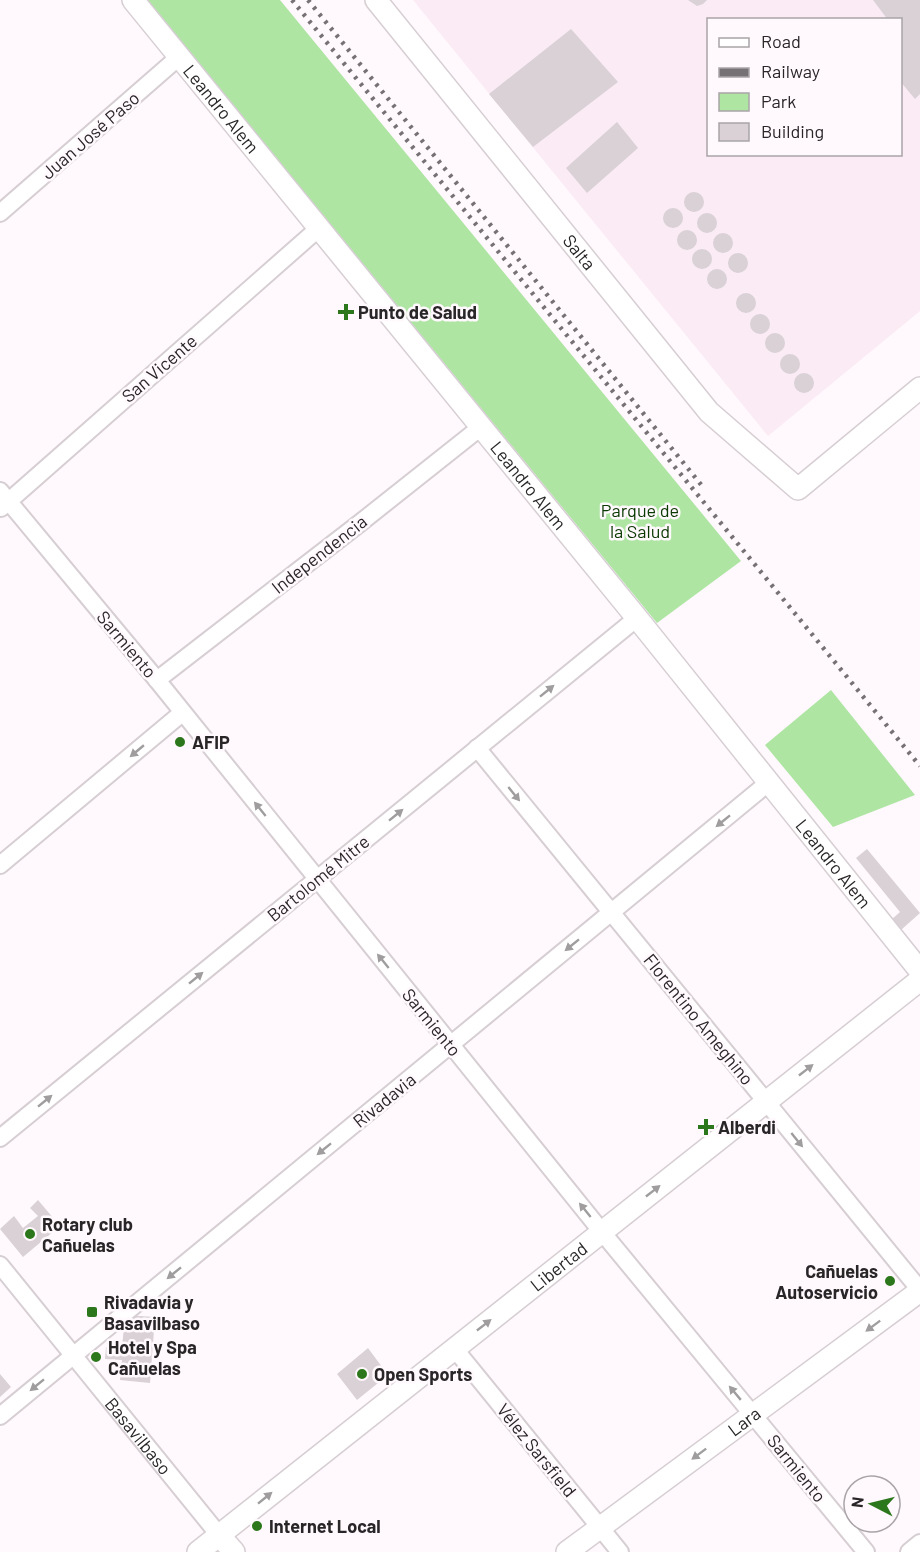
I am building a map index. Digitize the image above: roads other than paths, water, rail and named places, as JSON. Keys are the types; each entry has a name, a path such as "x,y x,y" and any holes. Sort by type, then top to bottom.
{"street":[{"name":"Leandro Alem","path":"133,0 637,618 920,971"},
{"name":"Salta","path":"375,0 709,412 798,489 920,388"},
{"name":"Juan José Paso","path":"0,213 180,56"},
{"name":"San Vicente","path":"3,500 319,228"},
{"name":"Independencia","path":"157,680 360,524 481,427"},
{"name":"Sarmiento","path":"3,500 157,680 602,1232 866,1552"},
{"name":"Bartolomé Mitre","path":"0,1138 637,618"},
{"path":"0,865 182,713"},
{"name":"Florentino Ameghino","path":"477,748 920,1290"},
{"name":"Rivadavia","path":"0,1416 768,783"},
{"name":"Libertad","path":"198,1552 920,980"},
{"name":"Basavilbaso","path":"0,1265 234,1552"},
{"name":"Lara","path":"567,1552 920,1290"},
{"name":"Vélez Sarsfield","path":"454,1348 620,1552"},
{"path":"909,1552 920,1543"}],"railway":[{"path":"292,0 920,766"},
{"path":"308,0 703,487"}],"place":[{"name":"Punto de Salud","path":"346,312"},
{"name":"AFIP","path":"180,742"},
{"name":"Alberdi","path":"706,1127"},
{"name":"Rotary club Cañuelas","path":"30,1234"},
{"name":"Cañuelas Autoservicio","path":"890,1281"},
{"name":"Rivadavia y Basavilbaso","path":"92,1312"},
{"name":"Hotel y Spa Cañuelas","path":"96,1357"},
{"name":"Open Sports","path":"362,1374"},
{"name":"Internet Local","path":"257,1526"}],"park label":[{"name":"Parque de la Salud","path":"640,520"}]}
